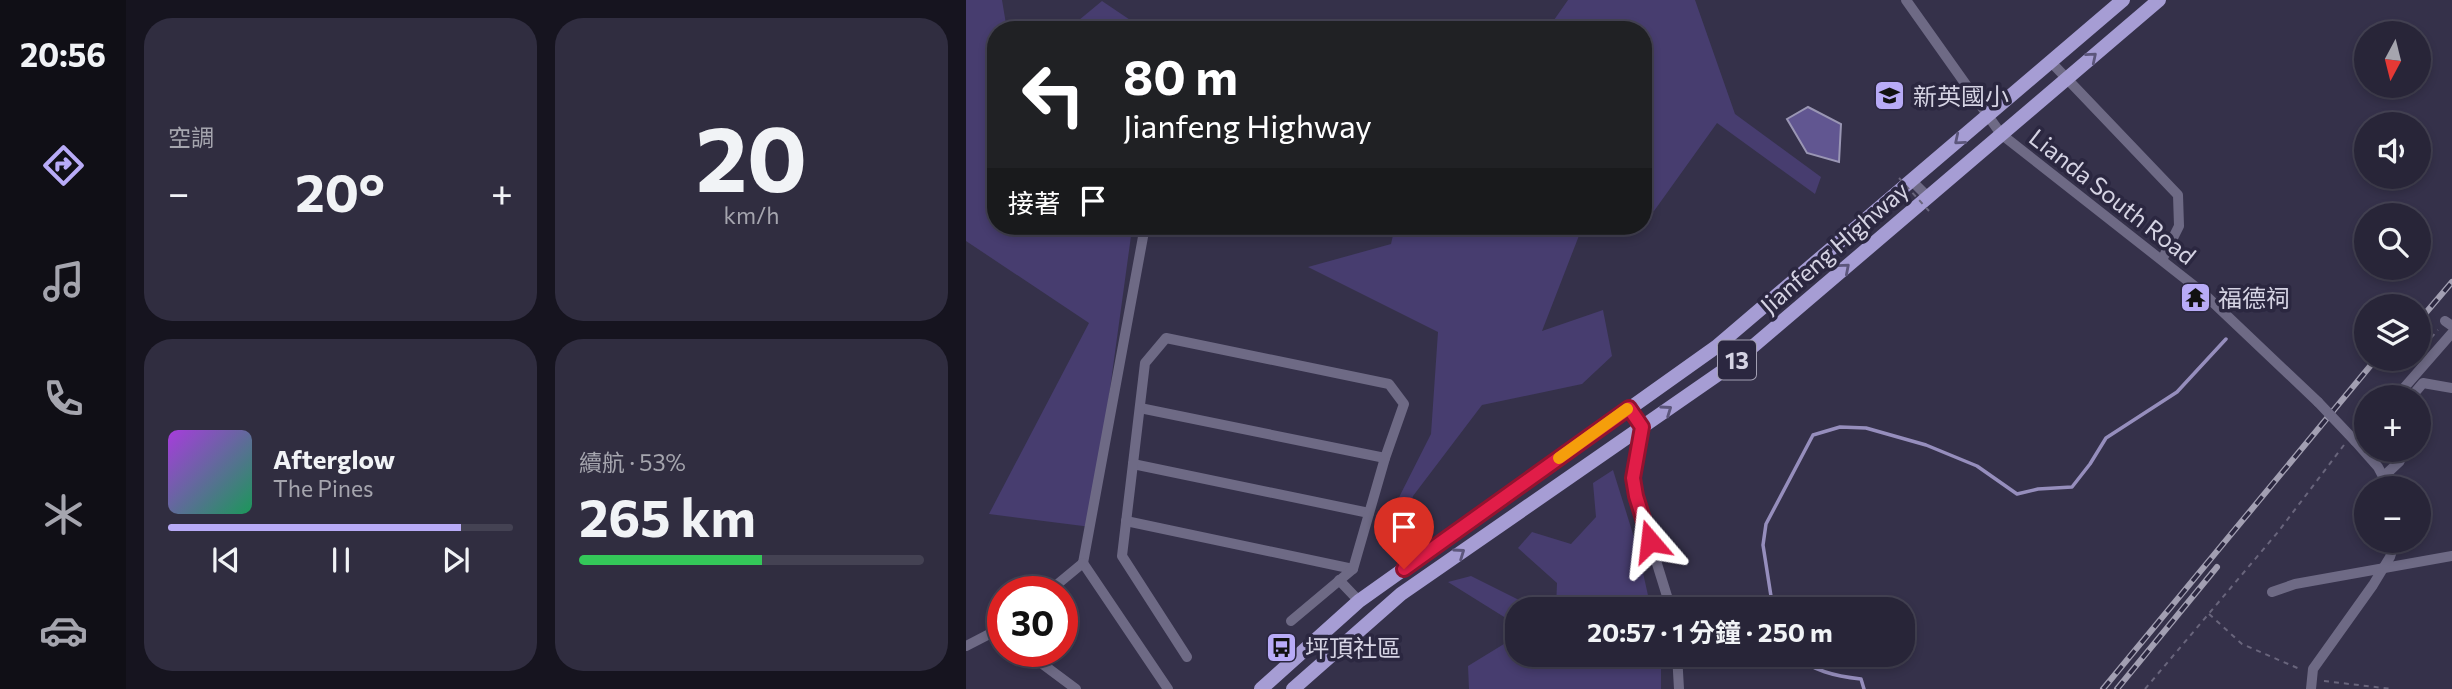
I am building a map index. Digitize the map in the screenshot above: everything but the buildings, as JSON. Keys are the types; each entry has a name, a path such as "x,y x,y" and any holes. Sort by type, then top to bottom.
{"main road":[{"name":"Jianfeng Highway","path":"1261,689 1359,601 1716,347 1905,179 1987,115 2123,0"},
{"name":"Jianfeng Highway","path":"1293,689 1401,594 1730,366 1928,204 2001,134 2159,0"}],"street":[{"name":"Lianda South Road","path":"1906,0 2001,134 2203,292 2318,402 2378,467 2382,476"},
{"path":"2050,61 2178,195 2179,226 2162,260"},
{"path":"1905,179 1928,204"},
{"path":"1067,576 1083,563 1144,235"},
{"path":"2406,385 2452,333"},
{"path":"1187,657 1122,556 1145,363 1166,338 1389,384 1404,404 1385,458 1353,569 1291,621"},
{"path":"2421,385 2423,383 2452,388"},
{"path":"1140,408 1385,458"},
{"path":"1629,408 1642,427 1633,478 1636,496 1667,597"},
{"path":"2384,476 2399,462"},
{"path":"1133,464 1369,513"},
{"path":"1126,521 1353,569"},
{"path":"2311,684 2313,669 2323,652 2373,585 2391,553"},
{"path":"2272,592 2295,584 2452,556"},
{"path":"1083,563 1168,689"},
{"path":"1339,580 1359,601"},
{"path":"966,646 987,637"},
{"path":"1047,667 1076,689"},
{"path":"1678,667 1679,689"}],"path":[{"path":"1905,179 1928,204"},
{"path":"2431,340 2448,324"},
{"path":"2145,689 2278,533 2352,441"},
{"path":"2209,614 2242,644 2298,667 2311,684 2392,689"}],"shaded area":[{"path":"966,0 1002,0 1006,21 987,21 987,235 1131,236 1091,527 989,514 1089,323 966,241"},
{"path":"1568,0 1695,0 1735,114 1821,177 1815,194 1717,123 1652,212 1652,21 1553,21"},
{"path":"1102,1 1132,21 1078,21"},
{"path":"1393,235 1579,235 1542,331 1603,310 1612,356 1582,384 1482,405 1413,496 1401,539 1385,525 1431,434 1438,332 1308,267 1391,244"},
{"path":"1613,470 1638,550 1648,597 1556,597 1557,583 1518,548 1532,532 1571,544 1596,517 1593,483"},
{"path":"1471,576 1513,597 1505,597 1505,618 1448,582"},
{"path":"1505,643 1505,667 1661,667 1661,689 1469,689 1468,666"}],"waterway":[{"path":"1771,597 1763,545 1766,524 1813,435 1840,427 1866,428 1926,445 1977,466 2017,494 2038,489 2072,487 2106,438 2177,392 2226,339"},
{"path":"1813,667 1861,679 1864,689"}],"railway":[{"path":"2431,307 2452,282"},
{"path":"2103,689 2366,371"},
{"path":"2117,689 2217,567"}],"slow traffic":[{"path":"1559,458 1627,409"}],"place":[{"name":"新英國小","path":"1890,95"},
{"name":"福德祠","path":"2195,297"},
{"name":"坪頂社區","path":"1282,647"}],"route":[{"path":"1404,569 1629,408 1642,427 1633,478 1650,541"}]}
